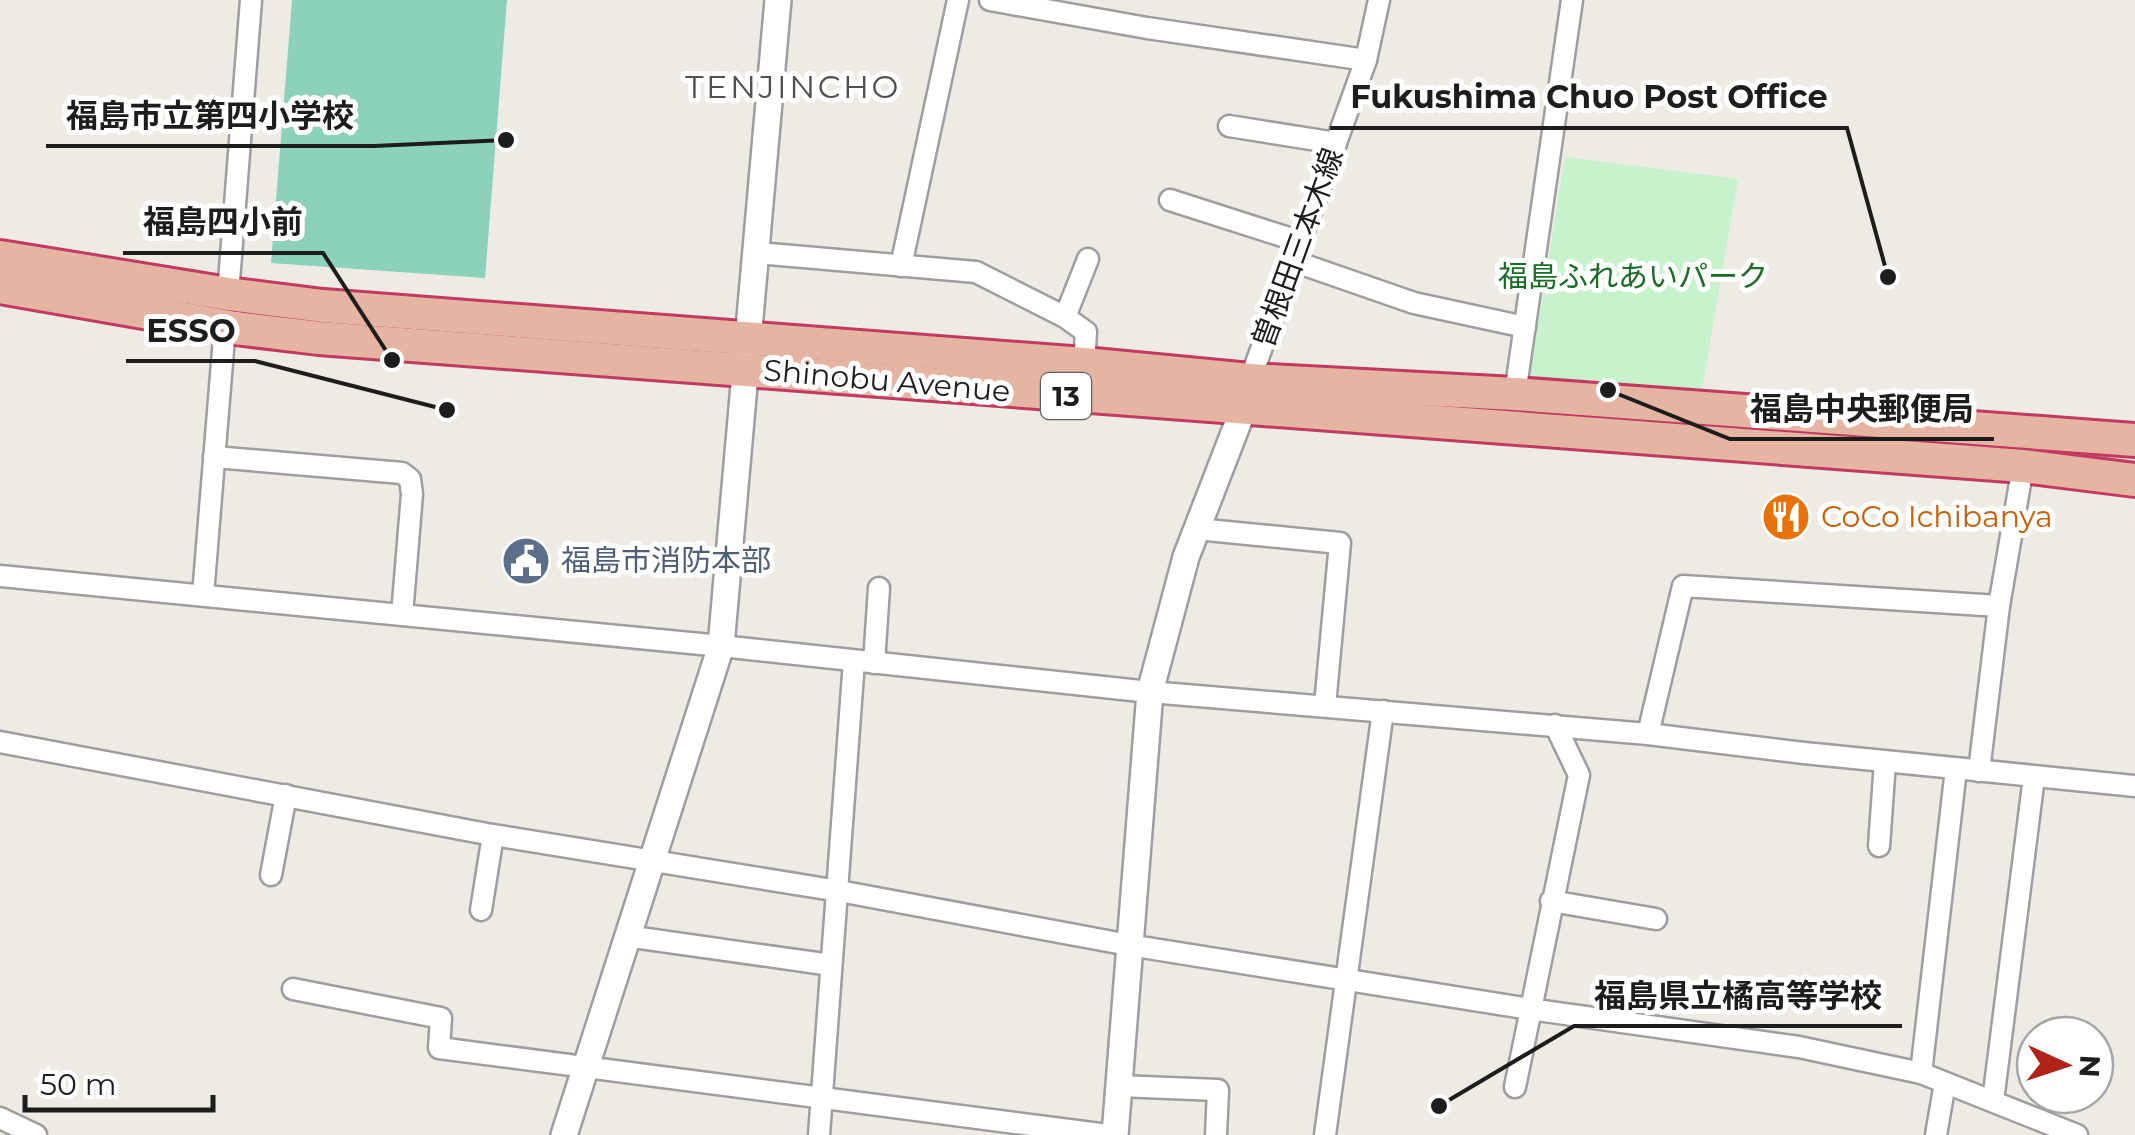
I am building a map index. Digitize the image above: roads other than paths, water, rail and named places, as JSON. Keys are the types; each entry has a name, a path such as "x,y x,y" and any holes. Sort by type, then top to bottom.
{"highway":[{"name":"Shinobu Avenue","path":"0,257 226,310"},
{"name":"Shinobu Avenue","path":"0,287 226,310 323,306 747,354 1246,395 2023,466 2135,480"},
{"name":"Shinobu Avenue","path":"747,354 1084,364 1246,395 1516,394 2135,440"}],"street":[{"path":"203,595 251,0"},
{"path":"564,1135 721,646 778,0"},
{"path":"901,266 958,0"},
{"path":"990,0 1366,60"},
{"name":"曽根田三本木線","path":"1246,395 1366,60 1379,0"},
{"path":"1516,394 1572,0"},
{"path":"1229,126 1336,143"},
{"path":"1170,200 1414,302 1525,327"},
{"path":"758,253 976,272 1086,332 1084,364"},
{"path":"1066,318 1088,259"},
{"path":"292,989 440,1018 439,1048 1112,1135 1150,692 1186,557 1246,395"},
{"path":"214,456 402,473 410,479 402,615"},
{"path":"1979,771 1999,606 2023,466"},
{"path":"1197,529 1340,543 1325,705"},
{"path":"0,576 1150,692 1648,734 2135,786"},
{"path":"1648,734 1684,586 1999,606"},
{"path":"819,1135 831,966 864,662 879,588"},
{"path":"1326,1135 1383,710"},
{"path":"1516,1087 1579,775 1555,725"},
{"path":"0,742 493,835 839,891 1129,944 1530,1010 1799,1047 1922,1073 2076,1135"},
{"path":"1878,846 1885,762"},
{"path":"1922,1073 1956,769"},
{"path":"1993,1101 2034,777"},
{"path":"270,876 286,795"},
{"path":"481,910 493,835"},
{"path":"1551,902 1656,919"},
{"path":"626,936 831,966"},
{"path":"1936,1135 1945,1083"},
{"path":"1119,1086 1218,1090 1216,1135"},
{"path":"0,1118 36,1135"}],"place":[{"name":"福島市立第四小学校","path":"506,140"},
{"name":"Fukushima Chuo Post Office","path":"1888,277"},
{"name":"福島四小前","path":"392,360"},
{"name":"福島中央郵便局","path":"1608,390"},
{"name":"ESSO","path":"447,410"},
{"name":"CoCo Ichibanya","path":"1786,517"},
{"name":"福島市消防本部","path":"526,561"},
{"name":"福島県立橘高等学校","path":"1439,1106"}],"district":[{"name":"TENJINCHO","path":"793,87"}],"park label":[{"name":"福島ふれあいパーク","path":"1633,277"}]}
